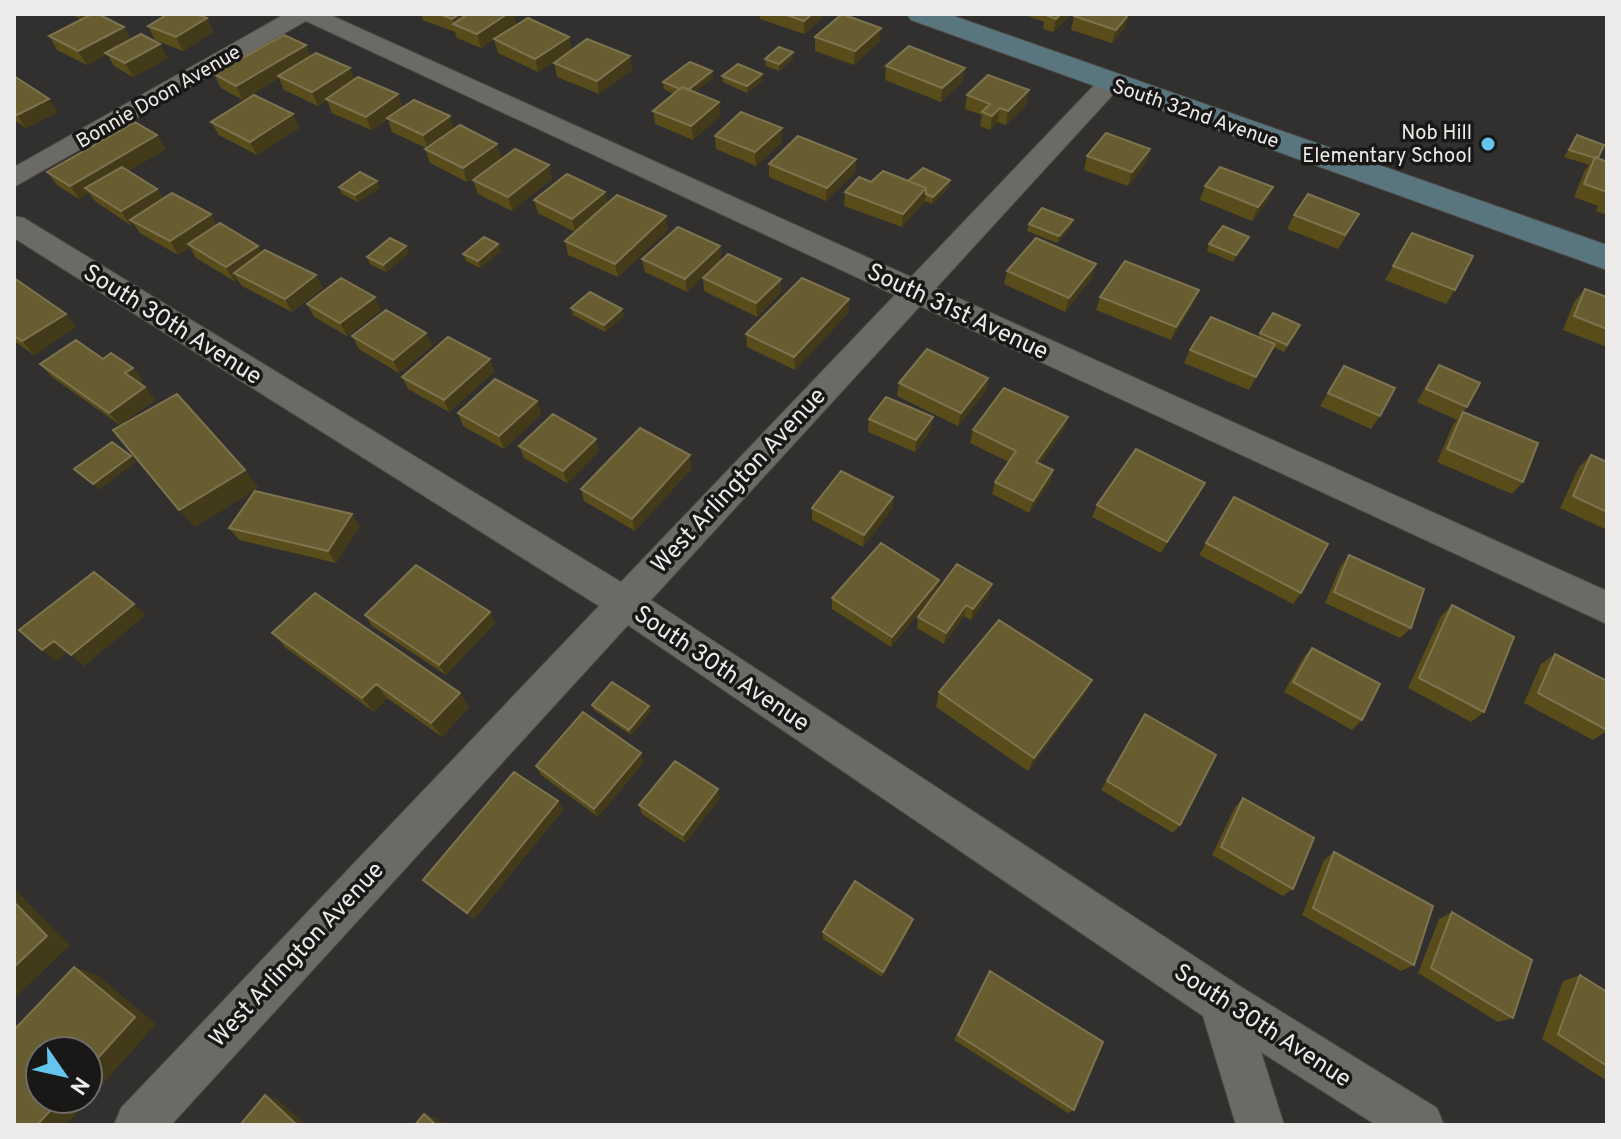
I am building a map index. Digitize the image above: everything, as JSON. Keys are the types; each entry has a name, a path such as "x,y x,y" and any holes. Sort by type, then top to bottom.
{"street":[{"name":"Bonnie Doon Avenue","path":"14,178 302,14"},
{"name":"South 31st Avenue","path":"309,14 1607,608"},
{"name":"South 32nd Avenue","path":"921,14 1607,258"},
{"name":"West Arlington Avenue","path":"138,1125 1110,83"},
{"name":"South 30th Avenue","path":"14,225 623,602 1222,1001 1420,1125"},
{"path":"1222,1001 1260,1125"}],"building":[{"path":"92,14 124,27 78,51 49,36"},
{"path":"168,14 196,14 207,18 176,37 148,26"},
{"path":"440,14 459,14 452,19"},
{"path":"468,14 507,14 477,34 453,24"},
{"path":"784,14 812,14 804,21"},
{"path":"842,14 881,28 855,51 815,37"},
{"path":"1047,14 1061,14 1056,19"},
{"path":"1129,14 1116,30 1074,16"},
{"path":"528,18 569,37 535,59 494,39"},
{"path":"141,34 160,44 125,63 105,53"},
{"path":"284,35 306,45 236,86 214,74"},
{"path":"587,39 630,56 597,81 554,63"},
{"path":"909,46 965,68 942,88 886,66"},
{"path":"779,47 793,52 779,64 765,59"},
{"path":"316,53 350,68 312,92 278,76"},
{"path":"690,62 712,71 688,90 663,82"},
{"path":"738,64 762,74 747,86 722,76"},
{"path":"988,75 1029,90 1008,111 1000,108 992,116 982,112 990,104 967,95"},
{"path":"14,76 49,99 17,115 14,113"},
{"path":"358,77 398,94 366,117 326,99"},
{"path":"682,87 719,102 691,126 653,111"},
{"path":"254,95 293,114 250,142 211,122"},
{"path":"414,100 450,116 423,135 387,118"},
{"path":"741,112 782,128 755,152 715,136"},
{"path":"135,122 157,135 70,186 47,172"},
{"path":"460,125 497,144 463,168 425,149"},
{"path":"1106,133 1150,149 1132,172 1087,156"},
{"path":"1577,135 1604,145 1598,158 1569,150"},
{"path":"798,136 856,159 827,188 769,164"},
{"path":"515,149 549,165 508,197 473,180"},
{"path":"1595,157 1607,162 1607,192 1584,184"},
{"path":"122,167 157,189 121,211 85,188"},
{"path":"1220,167 1273,187 1258,207 1205,186"},
{"path":"923,168 950,180 933,197 926,194 926,188 908,181"},
{"path":"883,171 926,188 903,214 845,192 859,177 871,182"},
{"path":"360,172 377,181 355,195 339,187"},
{"path":"567,174 605,192 572,219 534,200"},
{"path":"172,193 211,214 170,241 130,220"},
{"path":"1308,194 1359,214 1345,235 1294,215"},
{"path":"617,195 666,216 615,264 565,241"},
{"path":"1042,208 1073,220 1059,236 1029,224"},
{"path":"220,223 258,246 226,267 188,244"},
{"path":"1223,226 1249,237 1236,255 1209,244"},
{"path":"678,227 720,246 685,279 642,259"},
{"path":"1412,233 1473,256 1455,290 1393,266"},
{"path":"484,237 498,244 478,261 463,254"},
{"path":"390,238 406,246 383,265 367,257"},
{"path":"1036,238 1096,264 1069,298 1007,271"},
{"path":"265,250 316,275 285,299 234,273"},
{"path":"728,254 781,279 756,303 703,278"},
{"path":"1125,261 1199,290 1176,327 1100,297"},
{"path":"14,278 66,314 22,341 14,336"},
{"path":"341,278 375,297 340,323 307,304"},
{"path":"802,278 849,299 794,357 746,334"},
{"path":"1585,289 1607,297 1607,329 1574,316"},
{"path":"590,292 622,309 604,325 571,308"},
{"path":"386,310 426,333 393,360 352,336"},
{"path":"1273,313 1300,325 1287,345 1260,333"},
{"path":"1211,317 1275,344 1256,377 1190,350"},
{"path":"448,337 490,359 444,400 402,377"},
{"path":"76,340 103,359 111,353 133,368 125,373 145,387 109,413 40,364"},
{"path":"927,349 988,378 961,413 899,383"},
{"path":"1439,365 1480,383 1467,407 1426,389"},
{"path":"1344,366 1395,388 1380,416 1328,393"},
{"path":"495,379 537,401 499,436 458,413"},
{"path":"1004,388 1068,417 1036,462 1053,470 1033,501 995,482 1016,451 973,430"},
{"path":"177,394 245,470 179,510 113,430"},
{"path":"886,397 933,417 916,440 869,419"},
{"path":"1463,412 1538,443 1523,482 1447,449"},
{"path":"553,414 596,439 563,471 519,446"},
{"path":"640,428 690,455 632,519 581,489"},
{"path":"112,442 131,456 93,484 74,469"},
{"path":"1136,449 1205,483 1167,542 1097,505"},
{"path":"1591,455 1607,462 1607,512 1573,496"},
{"path":"841,471 893,497 864,535 812,508"},
{"path":"255,491 352,514 328,551 229,528"},
{"path":"1234,497 1328,544 1301,593 1206,543"},
{"path":"881,543 939,580 892,637 832,598"},
{"path":"1349,555 1424,589 1411,628 1334,592"},
{"path":"957,564 992,584 973,609 966,605 946,633 918,617"},
{"path":"416,565 490,612 439,665 365,615"},
{"path":"94,572 134,604 71,655 54,641 42,650 19,630"},
{"path":"315,593 460,693 431,723 376,684 362,698 272,633"},
{"path":"1452,605 1514,637 1484,712 1419,678"},
{"path":"999,620 1092,680 1034,758 939,692"},
{"path":"1312,648 1380,684 1362,720 1293,682"},
{"path":"1555,654 1607,681 1607,730 1538,693"},
{"path":"612,682 649,706 629,730 592,705"},
{"path":"583,712 641,753 594,809 536,766"},
{"path":"1145,714 1216,755 1180,825 1107,781"},
{"path":"675,761 718,789 683,835 639,805"},
{"path":"514,772 558,801 467,913 423,880"},
{"path":"1243,798 1314,838 1293,889 1221,847"},
{"path":"1334,852 1433,906 1414,965 1313,908"},
{"path":"855,881 913,919 883,972 823,932"},
{"path":"14,902 47,936 14,967"},
{"path":"1452,912 1532,960 1513,1018 1431,968"},
{"path":"74,967 135,1017 104,1051 104,1035 24,1035 24,1115 46,1115 37,1125 14,1125 14,1030"},
{"path":"990,971 1103,1042 1074,1110 958,1035"},
{"path":"1580,975 1607,992 1607,1066 1558,1034"},
{"path":"265,1095 297,1125 240,1125"},
{"path":"424,1114 436,1125 415,1125"}],"place":[{"name":"Nob Hill Elementary School","path":"1488,144"}]}
